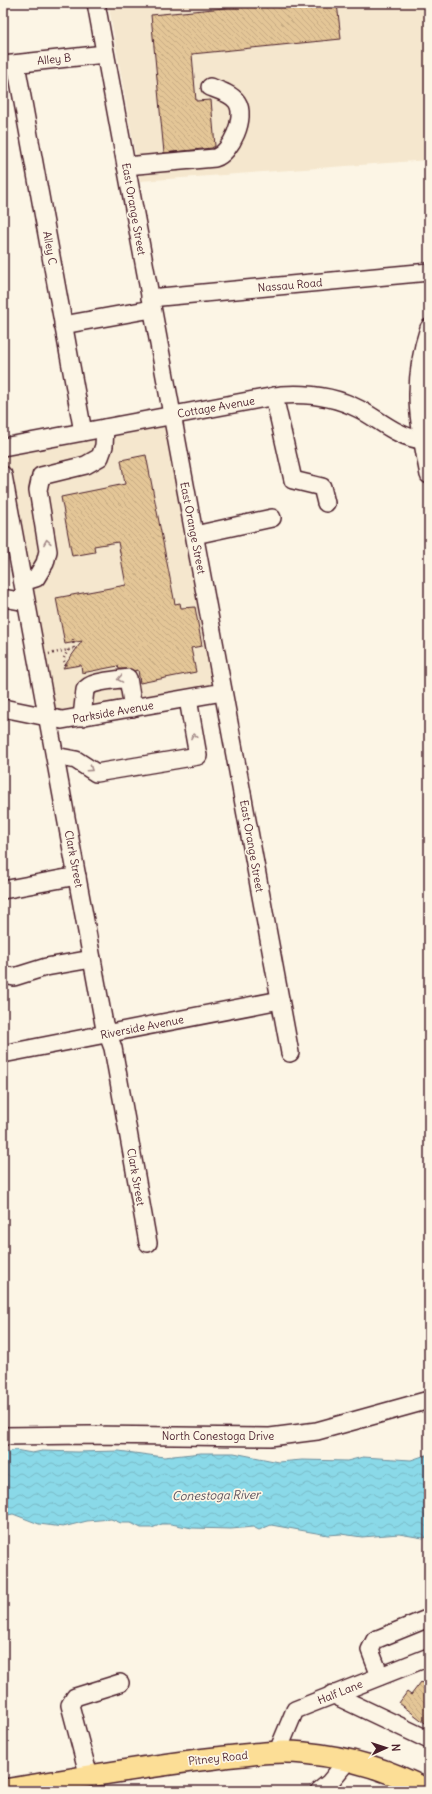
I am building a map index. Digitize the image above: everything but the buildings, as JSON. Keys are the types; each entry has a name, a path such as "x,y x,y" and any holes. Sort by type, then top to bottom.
{"main road":[{"name":"Pitney Road","path":"3,1790 185,1762 277,1753 303,1753 348,1760 394,1775 428,1791"}],"street":[{"name":"East Orange Street","path":"96,3 290,1052"},
{"name":"Alley B","path":"10,64 105,54"},
{"name":"Alley C","path":"10,64 63,325 83,432"},
{"path":"126,166 215,158 220,156 227,149 235,136 239,119 239,107 232,97 210,87"},
{"name":"Nassau Road","path":"63,325 151,304 429,272"},
{"path":"429,328 423,348 418,375 417,404 429,475"},
{"name":"Cottage Avenue","path":"3,447 274,396 302,394 331,398 360,410 393,430 422,440"},
{"path":"274,396 293,480 322,486 326,503"},
{"path":"30,580 45,563 48,551 38,490 41,476 52,472 86,465 100,457 104,446 105,428"},
{"name":"Clark Street","path":"3,475 30,580 26,602 104,1024 113,1048 148,1243"},
{"path":"195,535 272,518"},
{"path":"3,598 26,602"},
{"path":"82,717 85,690 92,684 128,678 133,708"},
{"name":"Parkside Avenue","path":"3,708 62,720 223,692"},
{"path":"55,756 76,760 96,773 104,773 198,756 188,698"},
{"path":"3,890 77,876"},
{"path":"3,975 14,977 46,967 92,959"},
{"name":"Riverside Avenue","path":"3,1054 280,1000"},
{"name":"North Conestoga Drive","path":"3,1436 91,1434 270,1437 332,1428 429,1400"},
{"path":"380,1676 370,1650 374,1640 429,1618"},
{"name":"Half Lane","path":"277,1753 295,1710 332,1694 429,1657"},
{"path":"90,1777 70,1705 75,1697 120,1683"},
{"path":"332,1694 429,1740"},
{"path":"319,1791 329,1783 348,1760"}],"path":[{"path":"54,653 76,648 72,639"},
{"path":"67,665 64,658 68,650"}],"shaded area":[{"path":"108,3 429,3 429,160 140,181"},
{"path":"172,415 223,692 48,717 3,475 3,447"}],"water":[{"name":"Conestoga River","path":"15,1450 32,1453 42,1451 119,1451 164,1457 201,1453 234,1453 279,1462 302,1460 347,1461 363,1457 411,1460 429,1454 429,1537 423,1538 399,1534 362,1537 341,1534 328,1535 271,1525 259,1530 253,1527 231,1529 192,1528 171,1524 162,1524 152,1528 141,1528 131,1523 121,1523 111,1519 87,1521 63,1527 39,1524 13,1514 3,1516 3,1452"}]}
